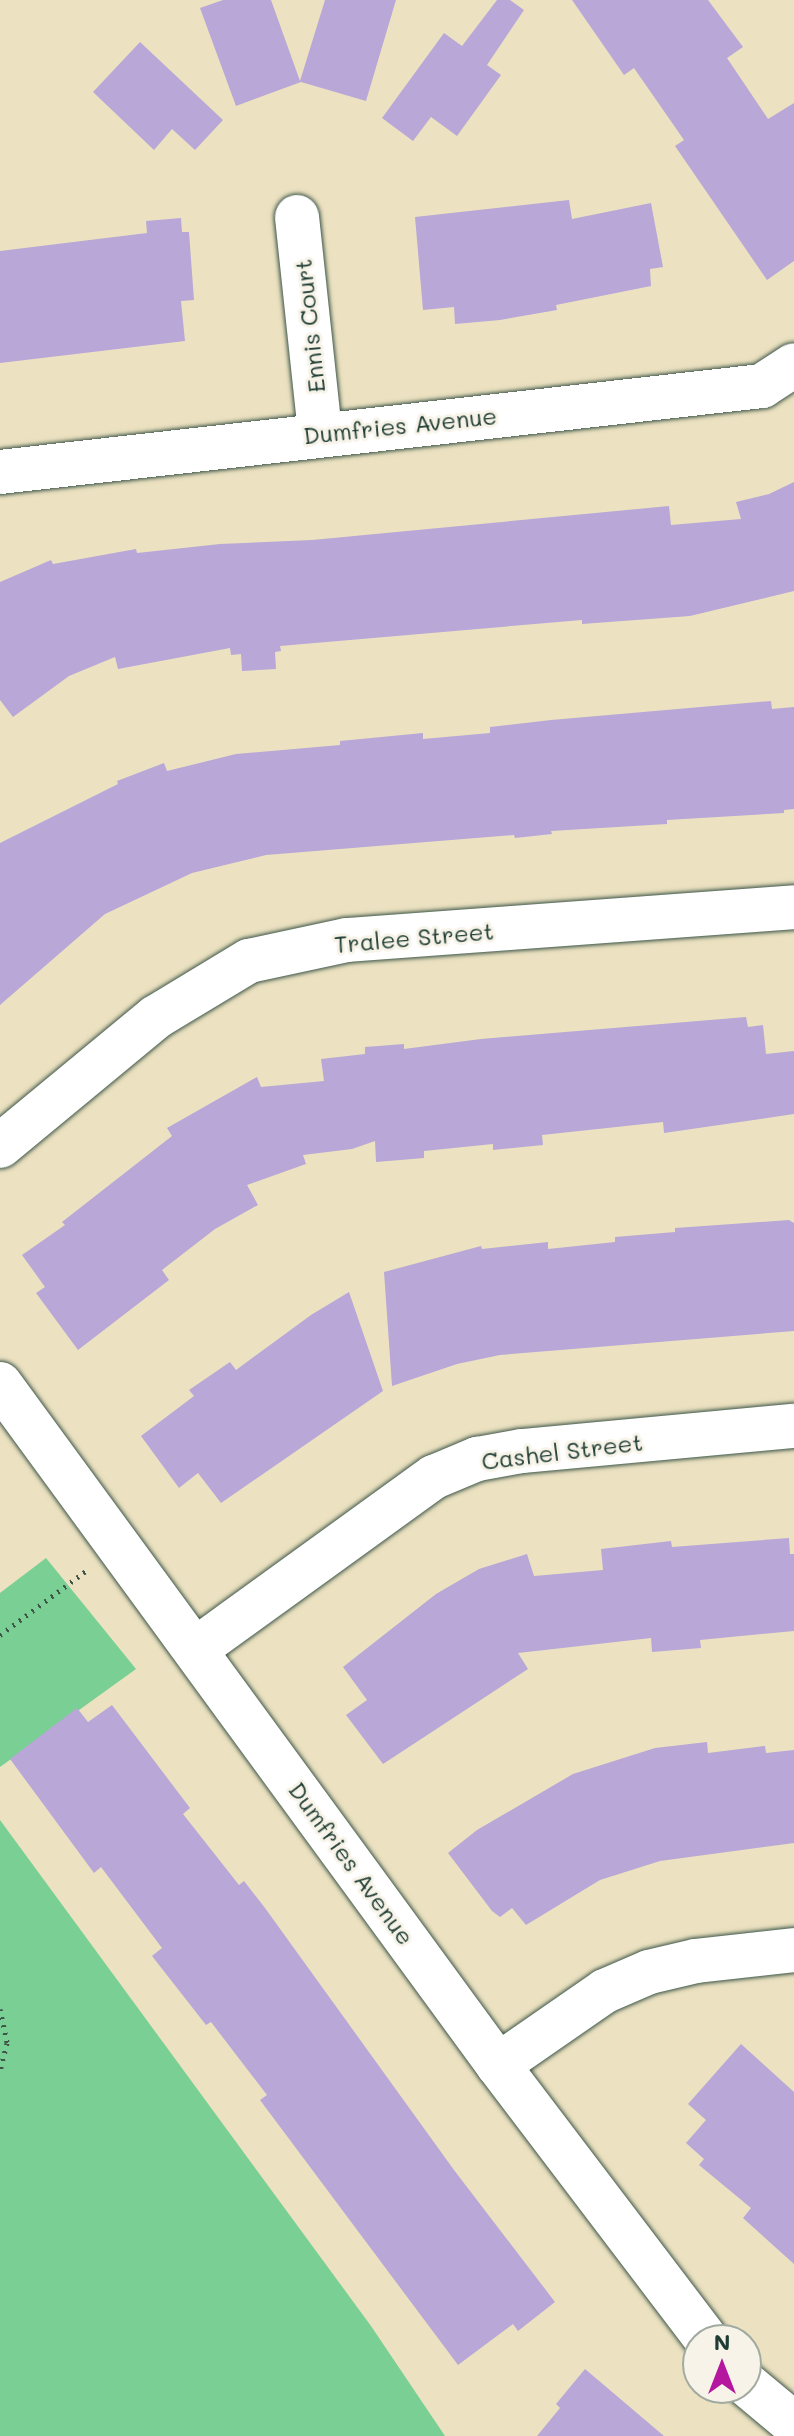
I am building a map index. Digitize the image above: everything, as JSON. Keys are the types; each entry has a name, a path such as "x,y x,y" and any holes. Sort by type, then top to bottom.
{"street":[{"name":"Ennis Court","path":"297,217 320,434"},
{"name":"Dumfries Avenue","path":"0,472 762,386 794,365"},
{"name":"Tralee Street","path":"0,1146 156,1017 249,961 347,940 794,907"},
{"name":"Dumfries Avenue","path":"0,1384 498,2065 695,2324"},
{"name":"Cashel Street","path":"196,1649 434,1477 477,1459 522,1451 794,1426"},
{"path":"498,2065 605,1991 649,1972 696,1961 794,1950"},
{"path":"762,2397 794,2424"}],"path":[{"path":"0,1635 118,1548"},
{"path":"0,2009 7,2043 0,2071"}],"green space":[{"path":"46,1558 136,1669 0,1767 0,1593"},
{"path":"0,1820 371,2326 445,2436 0,2436"}],"building":[{"path":"223,0 271,0 300,81 325,0 396,0 366,101 301,82 236,106 200,8"},
{"path":"497,0 510,0 524,10 487,65 501,75 457,136 431,117 413,141 382,118 444,33 462,46"},
{"path":"572,0 708,0 743,47 727,58 768,119 794,103 794,261 767,280 675,146 684,140 634,68 624,75"},
{"path":"140,42 223,120 195,150 172,129 154,150 93,92"},
{"path":"569,200 572,219 651,203 663,267 650,269 651,286 556,305 557,310 500,320 455,324 454,307 423,310 415,217"},
{"path":"181,218 182,232 189,232 194,300 181,301 185,341 0,363 0,251 147,233 146,221"},
{"path":"794,482 794,591 690,616 582,624 582,620 280,646 281,651 275,652 276,669 242,671 241,654 231,655 230,648 118,669 115,657 69,676 13,717 0,700 0,582 51,560 53,564 136,549 137,553 220,544 312,540 669,506 671,525 741,519 736,502 769,494"},
{"path":"771,701 772,709 794,707 794,809 784,810 784,813 667,820 667,824 551,831 552,834 515,838 514,835 266,855 192,873 105,914 0,1005 0,843 118,784 117,781 164,763 167,771 236,754 340,745 340,741 423,733 423,739 490,733 490,727 551,720"},
{"path":"746,1017 748,1027 763,1025 766,1054 794,1051 794,1114 664,1133 663,1122 542,1135 543,1145 493,1150 493,1144 424,1151 424,1158 376,1162 375,1141 352,1149 303,1155 306,1164 247,1185 258,1205 215,1229 162,1270 169,1280 78,1350 36,1293 45,1287 22,1255 65,1225 62,1222 172,1136 167,1128 257,1077 261,1087 324,1081 321,1059 365,1054 365,1047 404,1044 404,1049 481,1039"},
{"path":"789,1220 794,1223 794,1331 500,1355 457,1364 392,1386 384,1272 481,1246 482,1249 548,1242 548,1249 615,1242 615,1237 675,1232 675,1228"},
{"path":"349,1292 383,1391 221,1503 198,1473 179,1488 141,1436 194,1396 189,1390 230,1362 236,1370 311,1315"},
{"path":"789,1538 790,1554 794,1554 794,1631 700,1640 701,1648 652,1652 651,1638 518,1653 528,1669 383,1764 346,1715 367,1700 343,1667 436,1594 479,1569 527,1554 534,1576 603,1570 601,1549 671,1541 672,1547"},
{"path":"112,1705 190,1808 183,1814 239,1885 244,1881 265,1908 454,2170 555,2302 518,2331 513,2324 458,2365 260,2100 267,2095 211,2022 206,2025 152,1956 162,1948 101,1867 94,1873 10,1759 77,1708 88,1722"},
{"path":"707,1742 708,1753 765,1746 766,1753 794,1750 794,1843 660,1861 600,1880 526,1925 512,1908 500,1917 492,1911 448,1853 477,1830 573,1774 655,1748"},
{"path":"741,2044 794,2092 794,2264 743,2218 751,2208 699,2165 704,2159 686,2143 706,2120 688,2104"},
{"path":"585,2369 664,2436 537,2436 560,2408 556,2404"}]}
